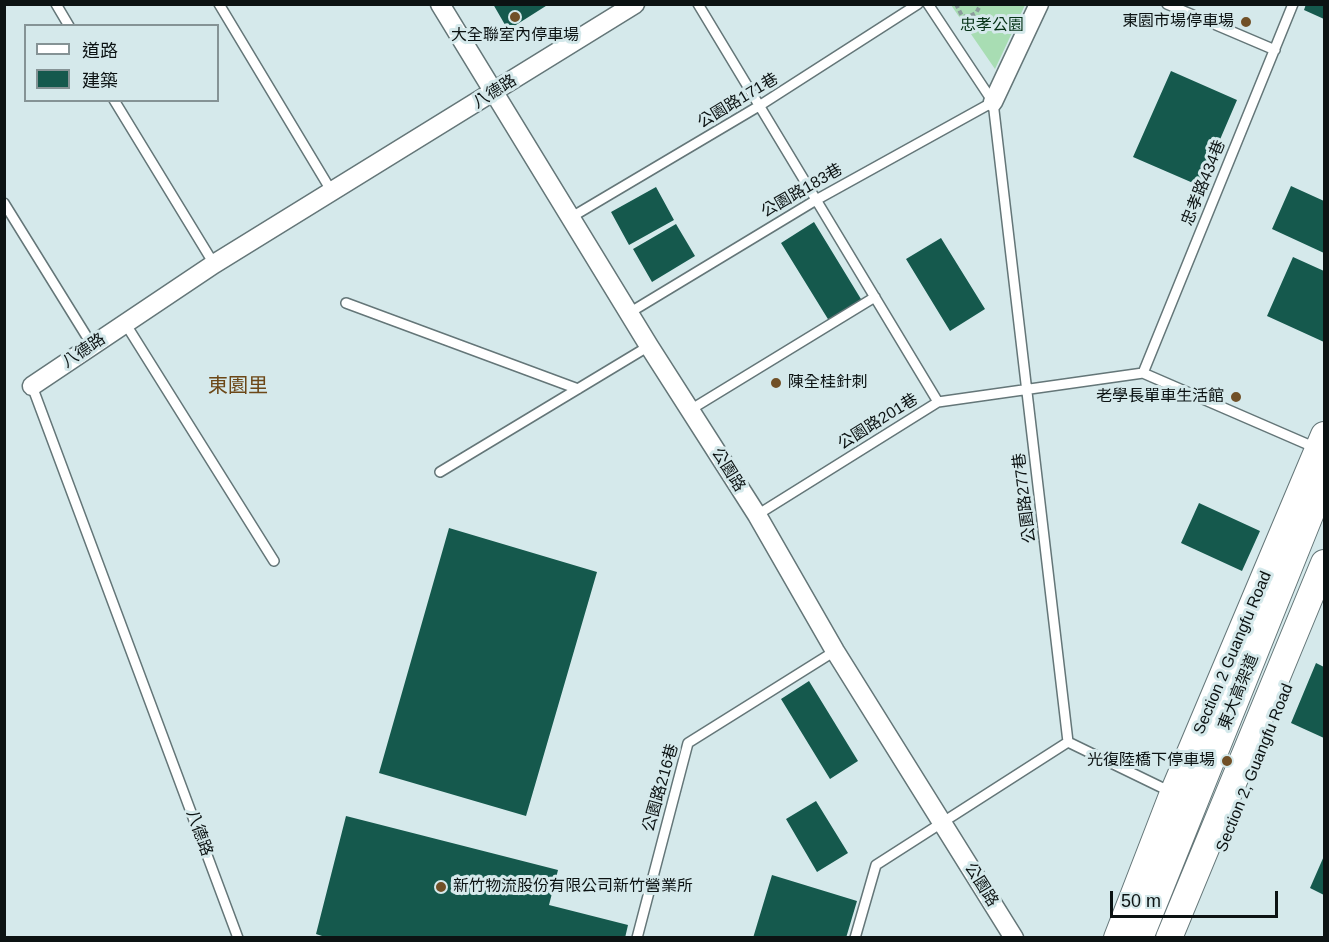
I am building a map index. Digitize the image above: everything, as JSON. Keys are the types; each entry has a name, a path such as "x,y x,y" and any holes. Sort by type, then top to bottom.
{"main road":[{"name":"Section 2 Guangfu Road","path":"1117,938 1173,793 1322,442"},
{"name":"東大高架道","path":"1140,938 1324,480"},
{"path":"1220,813 1221,770 1324,519"},
{"name":"東大高架道","path":"1169,938 1324,562"},
{"name":"Section 2, Guangfu Road","path":"1185,938 1324,599"}],"street":[{"name":"公園路","path":"440,4 649,346 757,515 835,651 1014,938"},
{"name":"八德路","path":"32,386 214,264 635,4"},
{"path":"993,102 1039,4"}],"lane":[{"path":"56,4 68,24"},
{"path":"219,4 332,192"},
{"path":"698,4 938,402"},
{"name":"公園路171巷","path":"570,218 759,106 918,4"},
{"path":"928,4 993,102"},
{"path":"1167,4 1275,50"},
{"name":"忠孝路434巷","path":"1143,373 1293,4"},
{"path":"115,102 214,264"},
{"name":"公園路183巷","path":"629,312 816,200 993,102"},
{"name":"公園路277巷","path":"993,102 1068,742"},
{"path":"4,203 92,345"},
{"path":"690,410 875,297"},
{"path":"346,303 578,389"},
{"path":"125,323 274,561"},
{"path":"440,472 649,346"},
{"path":"1143,373 1322,442"},
{"name":"公園路201巷","path":"757,515 938,402 1143,373"},
{"name":"八德路","path":"32,386 238,938"},
{"name":"公園路216巷","path":"637,938 688,743 835,651"},
{"path":"855,938 876,865 1068,742 1173,793"}],"path":[{"path":"956,4 962,16 968,17 976,13 981,4"}],"green space":[{"name":"忠孝公園","path":"951,5 1025,5 995,69"}],"building":[{"name":"大全聯室內停車場","path":"493,4 549,4 508,30"},
{"path":"1306,4 1324,4 1324,19 1304,10"},
{"path":"1171,71 1237,100 1200,186 1133,157"},
{"path":"1291,186 1324,201 1324,253 1272,229"},
{"path":"656,187 674,220 629,245 611,212"},
{"path":"814,222 864,304 831,324 781,243"},
{"path":"676,224 695,256 652,282 633,249"},
{"path":"941,238 985,309 950,331 906,259"},
{"path":"1293,257 1324,271 1324,342 1267,316"},
{"path":"1199,503 1260,531 1242,571 1181,543"},
{"path":"449,528 597,572 526,816 379,773"},
{"path":"1316,663 1324,667 1324,738 1291,723"},
{"path":"809,681 858,761 830,779 781,699"},
{"path":"816,801 848,853 817,872 786,819"},
{"name":"新竹物流股份有限公司新竹營業所","path":"346,816 558,870 549,905 628,925 625,938 328,938 316,934"},
{"path":"1324,856 1324,895 1310,888"},
{"path":"772,875 857,901 846,938 753,938"}],"place":[{"name":"大全聯室內停車場","path":"515,17"},
{"name":"東園市場停車場","path":"1246,22"},
{"name":"陳全桂針刺","path":"776,383"},
{"name":"老學長單車生活館","path":"1236,397"},
{"name":"光復陸橋下停車場","path":"1227,761"},
{"name":"新竹物流股份有限公司新竹營業所","path":"441,887"}],"district":[{"name":"東園里","path":"238,386"}]}
